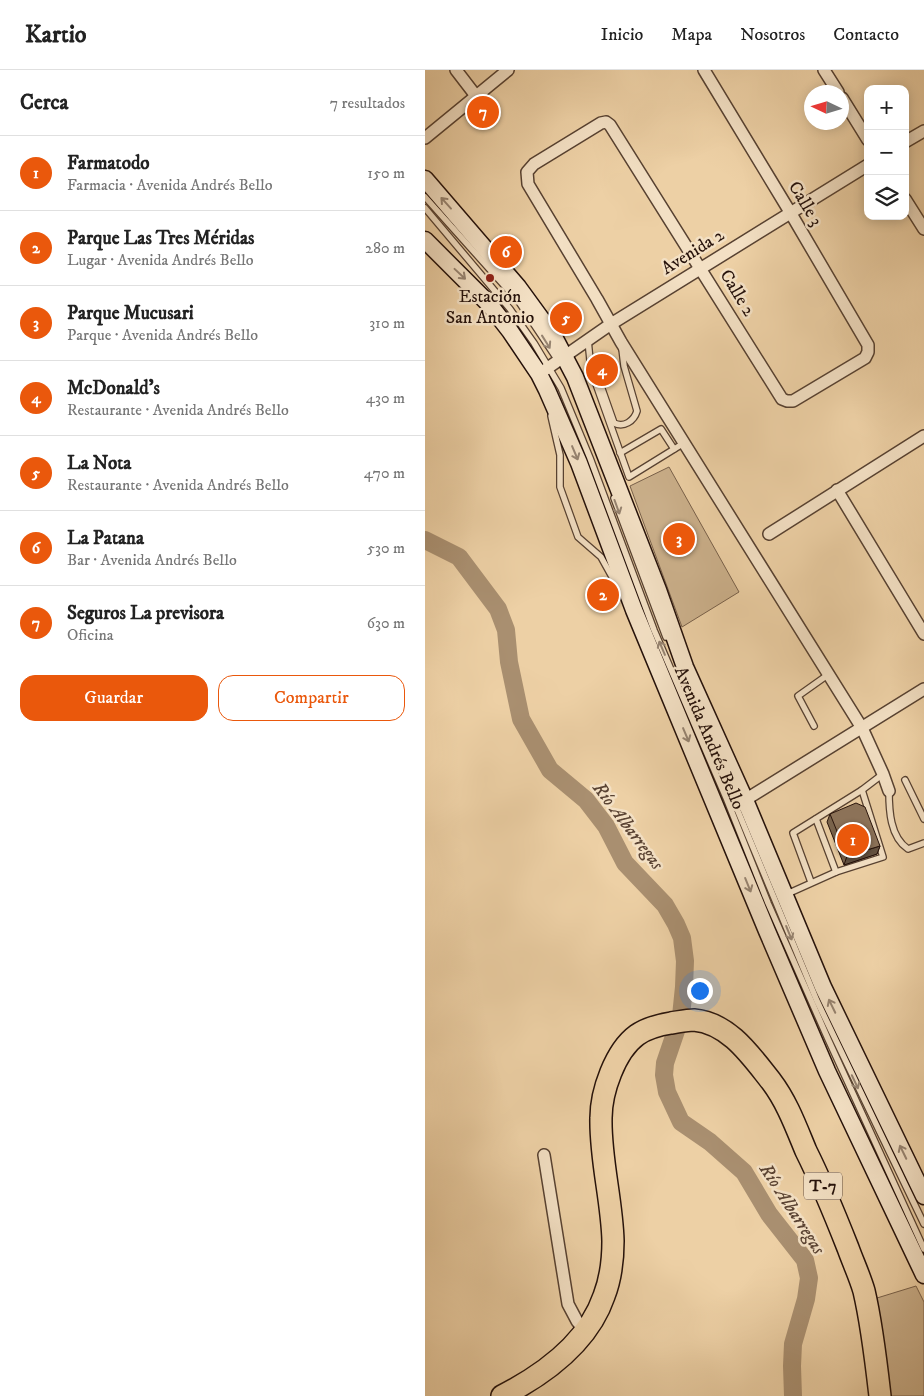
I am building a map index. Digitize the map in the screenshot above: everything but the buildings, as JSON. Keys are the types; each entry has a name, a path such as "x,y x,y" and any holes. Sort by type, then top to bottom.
{"highway":[{"name":"T-7","path":"506,1394 536,1378 567,1353 586,1332 605,1294 613,1258 613,1239 601,1131 601,1115 605,1092 619,1056 635,1036 649,1028 693,1020 726,1031 752,1057 779,1092 828,1196 863,1290 874,1349 880,1396"}],"street":[{"path":"456,70 476,96"},
{"path":"427,136 508,70"},
{"name":"Calle 3","path":"704,70 868,345 868,352 865,358"},
{"path":"824,70 834,85"},
{"path":"849,110 864,134"},
{"name":"Calle 2","path":"611,324 528,184 527,172 533,164 601,123 606,122 610,124 782,399 787,401 793,400 865,358"},
{"path":"909,139 924,130"},
{"name":"Avenida 2","path":"554,365 611,324 864,167"},
{"name":"Avenida Andrés Bello","path":"425,179 518,287 545,323 554,365 547,390 579,464 634,610 823,1062 924,1275"},
{"path":"909,205 924,229"},
{"name":"Avenida Andrés Bello","path":"425,240 489,304 510,331 554,365 584,398 658,590 685,667 745,800 823,987 924,1196"},
{"path":"611,324 679,446 829,674 862,728 889,791"},
{"path":"769,534 924,436"},
{"path":"837,490 924,634"},
{"path":"745,800 924,689"},
{"path":"544,1154 568,1304 577,1321 586,1332"}],"lane":[{"path":"425,197 519,302 554,365 561,388 654,630 727,800 768,903 924,1249"},
{"path":"425,208 554,365"},
{"path":"588,340 591,370 620,453 629,477 679,446 661,429 620,453"},
{"path":"596,372 613,423 617,425 632,421 637,411 624,366 621,342"},
{"path":"547,390 548,403 561,455 561,487 578,537 601,557 634,610"},
{"path":"612,495 670,646"},
{"path":"673,655 687,688"},
{"path":"814,726 798,696 829,674"},
{"path":"690,696 817,1001 924,1224"},
{"path":"811,882 793,833 862,790 883,774"},
{"path":"905,780 924,819"},
{"path":"785,896 811,882 836,872 883,857 862,790"},
{"path":"889,791 891,824 902,846 908,849 924,843"},
{"path":"816,819 836,872"}],"shaded area":[{"path":"669,467 739,592 682,627 630,486"},
{"path":"916,1286 924,1302 924,1396 883,1396 877,1298"}],"waterway":[{"name":"Río Albarregas","path":"425,540 459,557 498,609 506,630 509,662 521,719 550,770 586,800 606,826 625,863 665,905 676,924 682,938 685,961 684,987 681,1016 665,1063 664,1075 667,1092 681,1122 710,1142 744,1172 769,1214 805,1260 809,1278 806,1299 793,1344 793,1396"}],"place":[{"name":"Seguros La previsora","path":"483,112"},
{"name":"La Patana","path":"506,252"},
{"name":"Estación San Antonio","path":"490,278"},
{"name":"La Nota","path":"566,318"},
{"name":"McDonald's","path":"602,370"},
{"name":"Parque Mucusari","path":"679,539"},
{"name":"Parque Las Tres Méridas","path":"603,595"},
{"name":"Farmatodo","path":"853,840"}]}
